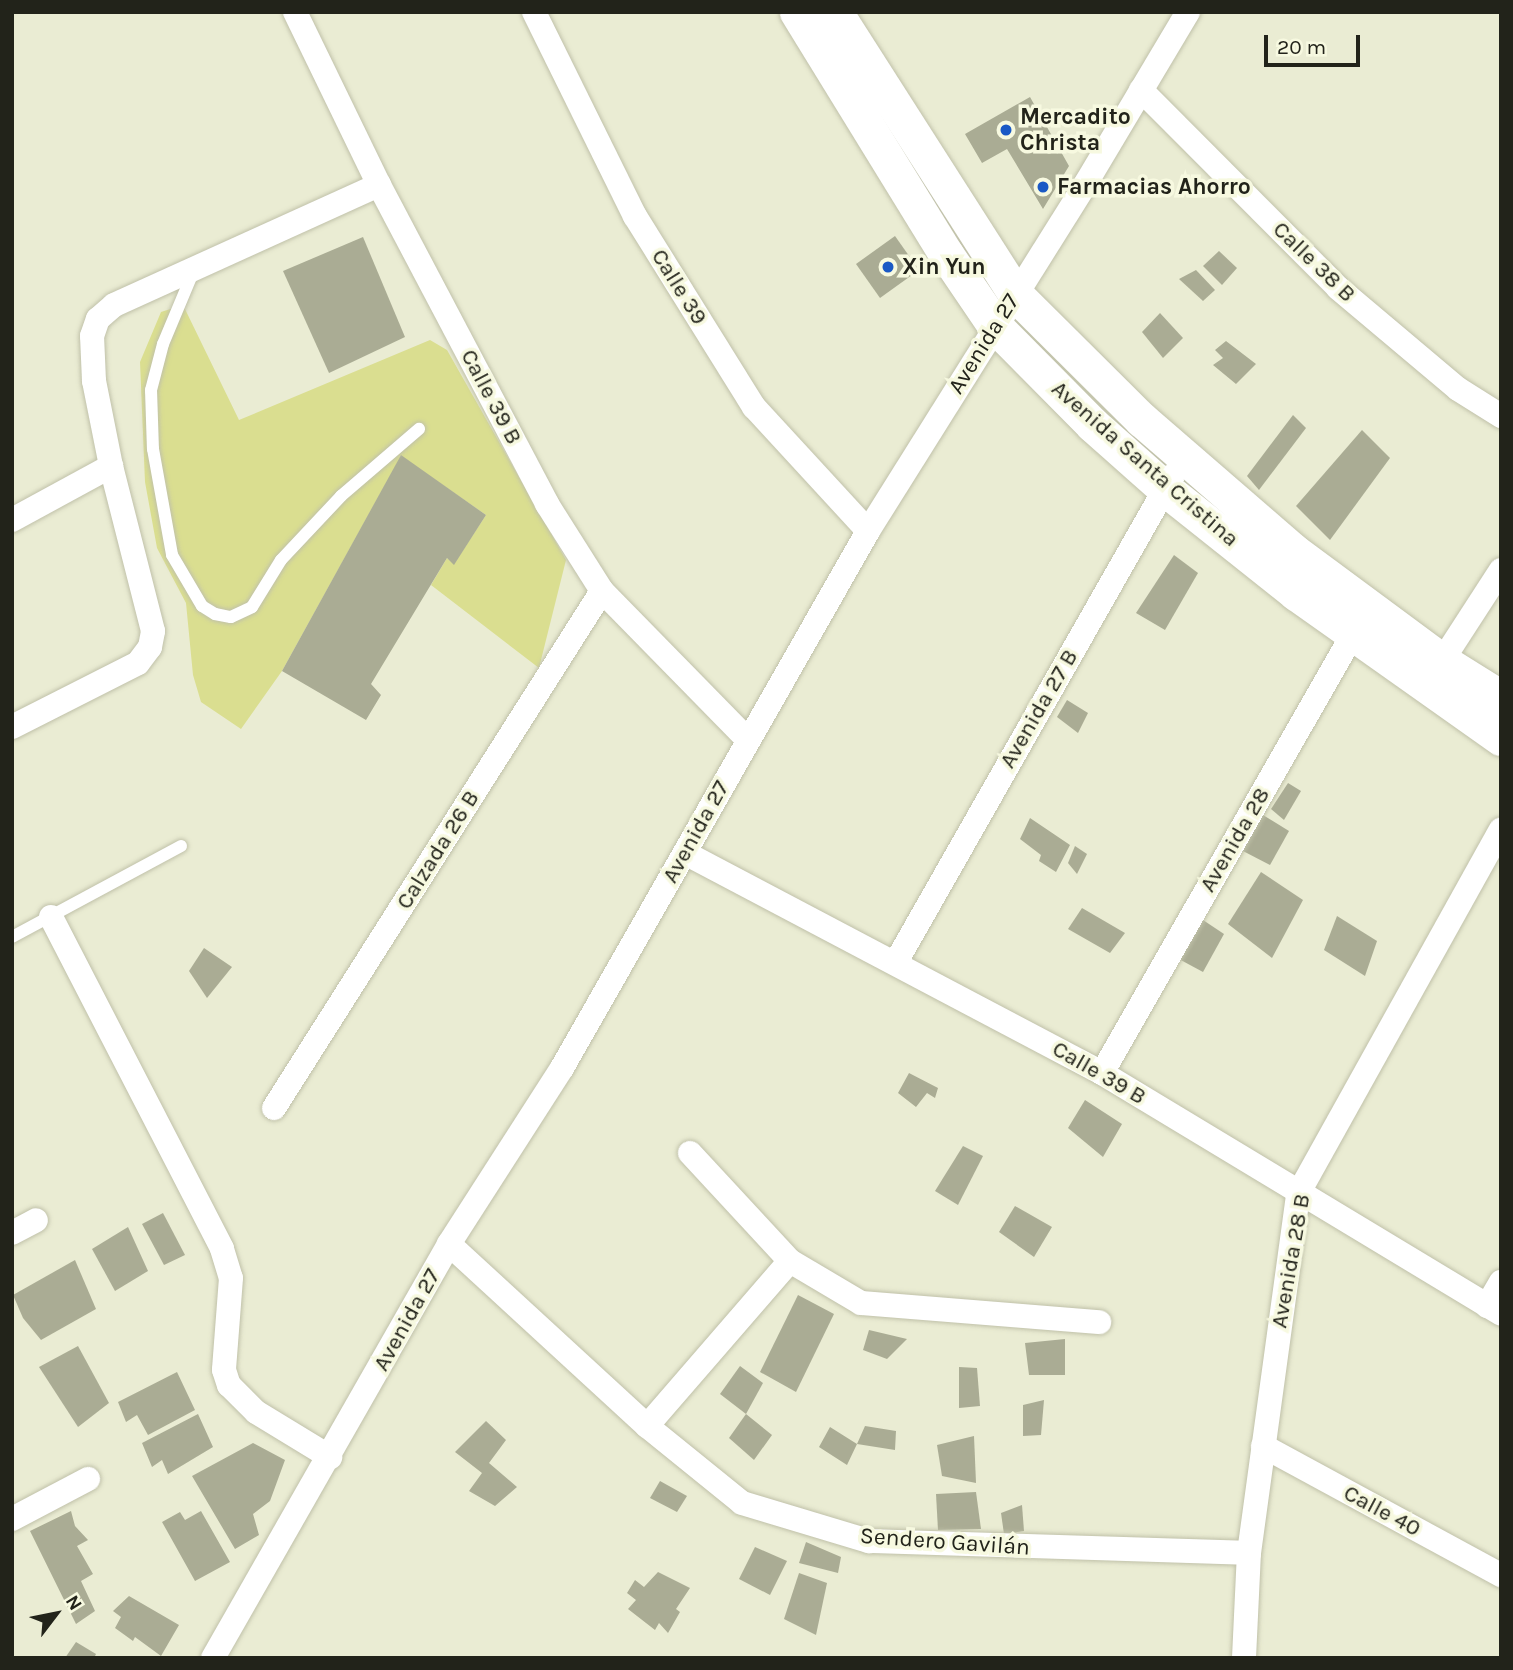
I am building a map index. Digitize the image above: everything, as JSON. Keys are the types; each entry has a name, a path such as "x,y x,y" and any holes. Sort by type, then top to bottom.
{"street":[{"name":"Calle 39 B","path":"295,12 379,185 547,504 602,591 747,738"},
{"name":"Calle 39","path":"534,12 635,216 754,407 868,531"},
{"name":"Avenida Santa Cristina","path":"797,12 946,254 995,326 1093,425 1164,488 1296,593 1361,620"},
{"name":"Avenida Santa Cristina","path":"835,12 1016,295 1142,420 1292,550 1361,620 1434,673 1501,738"},
{"name":"Avenida 27","path":"213,1658 330,1457 449,1244 562,1068 685,853 747,738 868,531 1016,295 1188,12"},
{"name":"Calle 38 B","path":"1141,90 1338,288 1458,389 1501,416"},
{"path":"12,727 138,663 150,648 153,631 111,466 94,381 92,336 98,319 114,305 379,185"},
{"name":"Avenida 27 B","path":"896,962 1164,488 1185,457"},
{"path":"12,520 111,466"},
{"path":"1434,673 1501,570"},
{"name":"Calzada 26 B","path":"274,1108 602,591"},
{"name":"Avenida 28","path":"1102,1073 1361,620"},
{"name":"Avenida Santa Cristina","path":"1434,673 1501,698"},
{"name":"Avenida 28 B","path":"1244,1658 1248,1553 1298,1194 1501,830"},
{"name":"Calle 39 B","path":"685,853 1102,1073 1298,1194 1494,1310"},
{"path":"51,917 222,1249 231,1278 224,1370 229,1385 256,1412 330,1457"},
{"path":"690,1153 790,1261 861,1303 1099,1322"},
{"path":"12,1233 36,1220"},
{"name":"Sendero Gavilán","path":"449,1244 647,1426 742,1503 869,1541 1248,1553"},
{"path":"647,1426 790,1261"},
{"path":"1494,1310 1501,1282"},
{"name":"Calle 40","path":"1263,1446 1501,1575"},
{"path":"12,1519 88,1479"}],"lane":[{"path":"194,269 163,344 151,390 153,449 172,555 202,606 215,614 231,617 252,607 281,560 341,496 419,429"},
{"path":"12,937 181,846"}],"green space":[{"path":"183,305 239,420 430,340 447,350 566,560 539,668 431,585 447,558 454,564 486,515 401,456 282,671 241,729 201,702 193,675 186,603 157,548 145,482 140,362 161,312"}],"building":[{"path":"1030,97 1069,166 1043,209 1007,149 982,163 965,134"},
{"name":"Xin Yun","path":"895,236 919,270 880,298 856,264"},
{"path":"363,237 405,337 329,373 283,271"},
{"path":"1219,251 1237,268 1222,285 1203,266"},
{"path":"1196,270 1215,290 1203,301 1179,279"},
{"path":"1160,313 1183,338 1163,358 1142,332"},
{"path":"1226,341 1256,364 1236,384 1213,365 1223,358 1215,350"},
{"path":"1293,415 1306,428 1259,490 1247,476"},
{"path":"1362,430 1390,458 1330,540 1296,506"},
{"path":"401,455 486,515 454,565 447,558 371,684 381,695 366,720 282,671"},
{"path":"1174,555 1198,573 1165,630 1136,613"},
{"path":"1067,700 1088,713 1078,733 1057,717"},
{"path":"1288,783 1301,791 1284,820 1271,809"},
{"path":"1258,812 1289,831 1270,865 1241,850"},
{"path":"1030,818 1070,845 1056,872 1039,861 1041,855 1020,839"},
{"path":"1075,846 1087,854 1077,874 1068,863"},
{"path":"1261,872 1303,900 1272,958 1228,924"},
{"path":"1082,908 1125,933 1110,953 1068,929"},
{"path":"1337,916 1377,941 1365,976 1324,950"},
{"path":"1200,918 1224,934 1203,972 1177,958"},
{"path":"204,948 232,967 207,998 189,971"},
{"path":"909,1073 938,1088 935,1098 927,1093 916,1107 898,1093"},
{"path":"1085,1100 1122,1124 1103,1157 1068,1128"},
{"path":"963,1146 983,1156 958,1205 935,1191"},
{"path":"1015,1206 1052,1227 1034,1257 999,1232"},
{"path":"163,1213 185,1255 164,1265 142,1224"},
{"path":"128,1227 148,1271 115,1291 92,1249"},
{"path":"75,1260 96,1309 41,1340 23,1318 13,1295"},
{"path":"798,1295 834,1314 796,1392 760,1372"},
{"path":"869,1330 907,1339 887,1359 863,1350"},
{"path":"1065,1339 1065,1375 1029,1375 1025,1343"},
{"path":"78,1346 109,1403 78,1427 39,1367"},
{"path":"740,1366 763,1383 746,1414 720,1394"},
{"path":"959,1367 977,1368 980,1406 959,1408"},
{"path":"177,1372 195,1410 148,1435 137,1415 126,1422 118,1402"},
{"path":"1044,1400 1041,1435 1023,1436 1023,1405"},
{"path":"198,1414 213,1447 168,1474 162,1460 152,1467 142,1443"},
{"path":"746,1414 772,1435 754,1460 729,1438"},
{"path":"486,1421 506,1440 489,1463 517,1487 495,1506 469,1491 482,1473 455,1452"},
{"path":"865,1426 896,1431 895,1450 857,1444"},
{"path":"830,1427 857,1444 847,1465 819,1447"},
{"path":"974,1436 976,1483 942,1476 937,1445"},
{"path":"253,1443 285,1460 270,1501 253,1514 259,1535 235,1549 192,1476"},
{"path":"660,1481 687,1496 677,1512 650,1498"},
{"path":"976,1492 981,1529 938,1530 936,1494"},
{"path":"1022,1505 1024,1531 1004,1534 1001,1513"},
{"path":"71,1511 75,1526 88,1540 77,1546 93,1574 81,1581 95,1611 76,1624 30,1531"},
{"path":"201,1511 230,1562 195,1581 162,1522 180,1512 185,1520"},
{"path":"806,1542 841,1557 838,1573 799,1563"},
{"path":"755,1547 787,1561 770,1595 739,1579"},
{"path":"658,1572 690,1588 676,1609 680,1612 668,1633 659,1623 655,1630 628,1609 636,1600 627,1593 635,1580 644,1587"},
{"path":"799,1573 827,1583 816,1635 784,1619"},
{"path":"129,1596 179,1625 161,1656 135,1637 133,1641 115,1628 121,1617 113,1611"},
{"path":"76,1642 96,1654 94,1658 65,1658"}],"place":[{"name":"Mercadito Christa","path":"1006,130"},
{"name":"Farmacias Ahorro","path":"1043,187"},
{"name":"Xin Yun","path":"888,267"}]}
